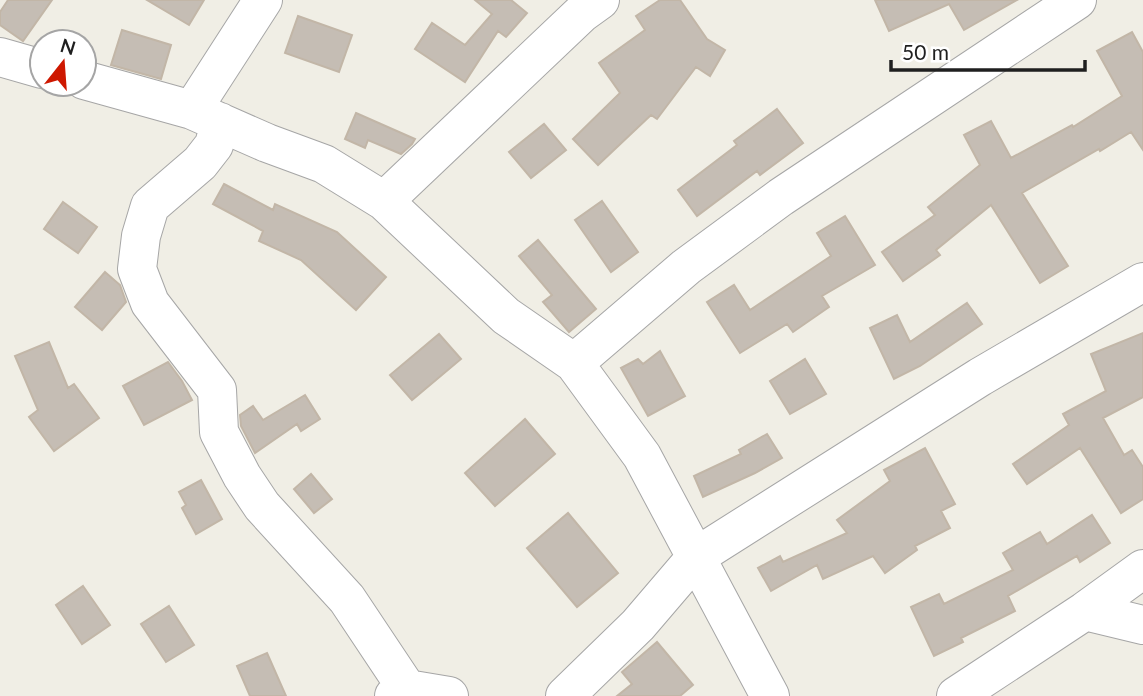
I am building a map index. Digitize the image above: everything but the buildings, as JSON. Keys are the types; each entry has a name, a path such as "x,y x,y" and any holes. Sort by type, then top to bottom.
{"street":[{"path":"263,0 206,116 214,145 200,163 150,206 141,236 137,269 150,303 217,390 219,432 242,476 262,506 347,599 400,693 449,696"},
{"path":"384,201 582,13 600,0"},
{"path":"574,363 686,267 780,197 1077,0"},
{"path":"0,57 28,65"},
{"path":"98,84 206,116 324,164 384,201 506,316 574,363 642,456 771,696"},
{"path":"565,696 638,625 697,556 980,377 1143,282"},
{"path":"956,696 1085,611 1143,569"},
{"path":"1085,611 1143,625"}]}
